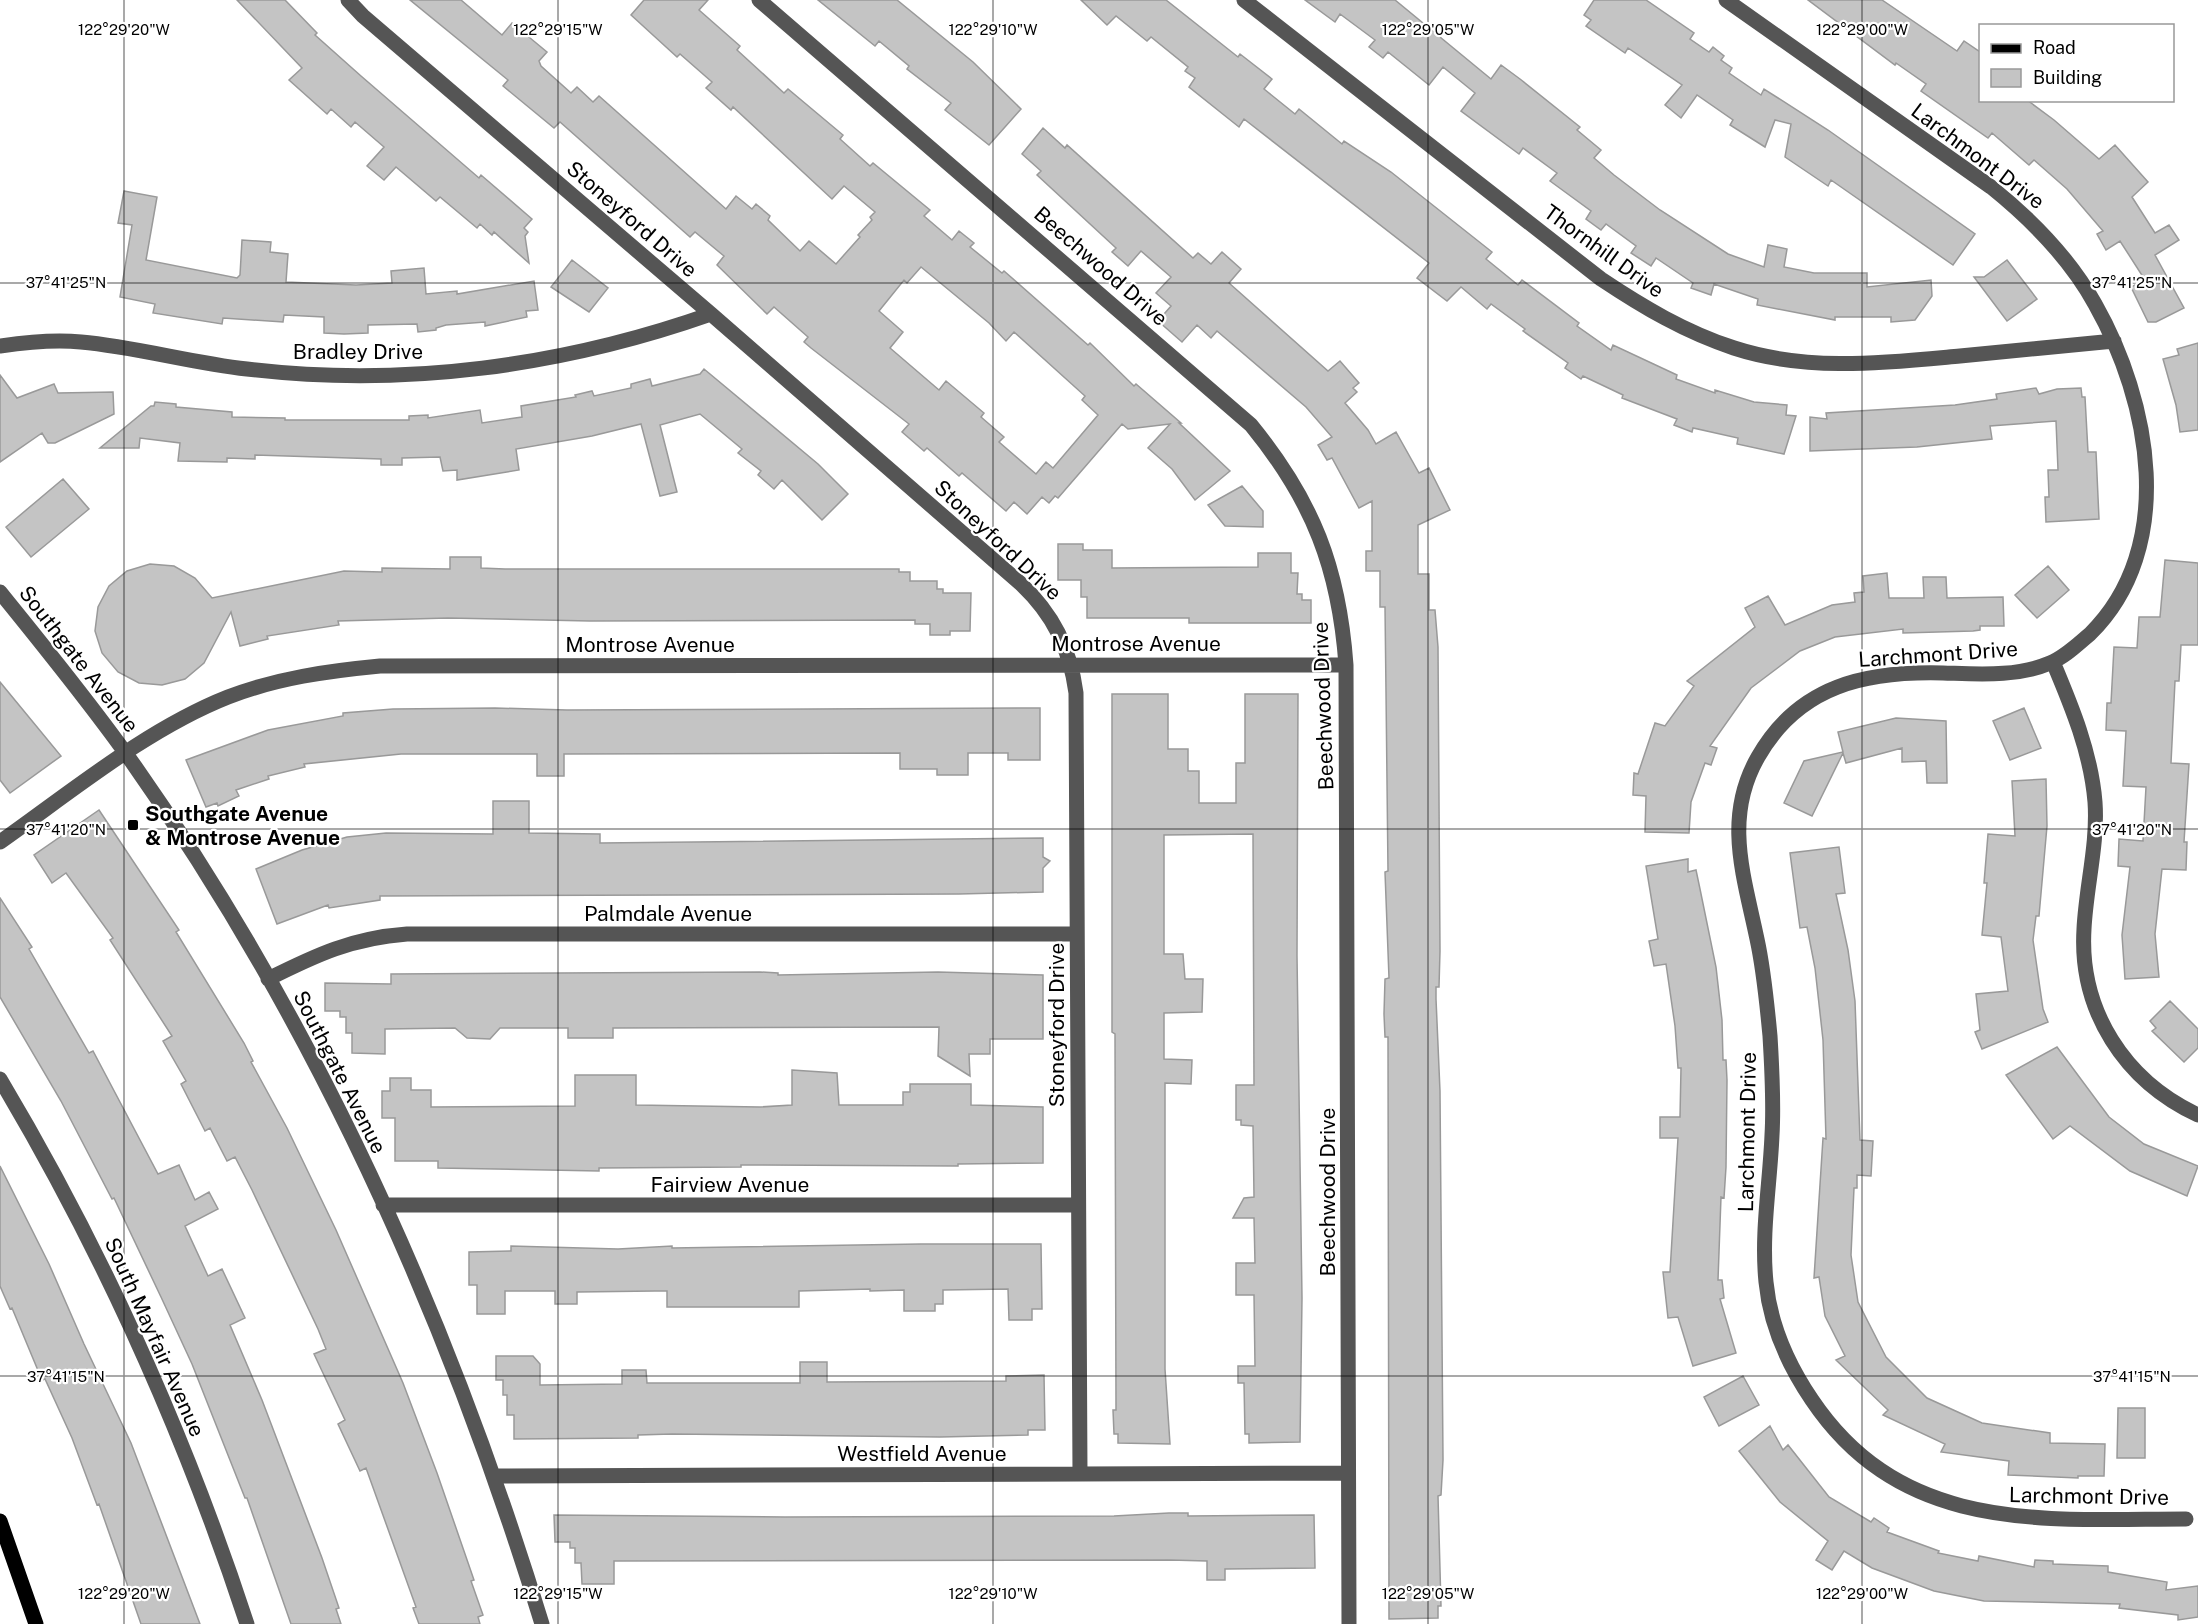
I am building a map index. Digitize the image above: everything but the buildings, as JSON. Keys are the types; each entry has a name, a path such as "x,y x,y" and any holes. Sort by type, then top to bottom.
{"main road":[{"path":"0,1521 36,1624"}],"street":[{"name":"Stoneyford Drive","path":"348,0 363,16 711,314 1037,599 1064,641 1072,664 1076,693 1080,1473"},
{"name":"Beechwood Drive","path":"759,0 1251,425 1293,482 1324,550 1336,586 1343,622 1346,665 1349,1624"},
{"name":"Thornhill Drive","path":"1244,0 1601,279 1642,306 1687,330 1736,348 1783,359 1832,365 1882,364 2114,341"},
{"name":"Larchmont Drive","path":"1726,0 2022,212 2050,240 2094,301 2114,341 2128,379 2143,450 2145,516 2140,547 2131,575 2107,615 2080,643 2053,662 2020,672 1985,675 1914,673 1879,675 1848,682 1822,693 1796,711 1774,733 1756,760 1738,813 1737,840 1758,946 1770,1036 1772,1133 1765,1246 1766,1285 1772,1318 1785,1352 1823,1417 1849,1444 1913,1489 1954,1506 1996,1515 2040,1519 2186,1519"},
{"name":"Bradley Drive","path":"0,346 79,342 248,369 362,375 416,373 512,364 576,354 624,343 711,314"},
{"name":"Southgate Avenue","path":"0,592 126,754 178,830 268,980 383,1205 425,1300 495,1476 543,1624"},
{"path":"2053,662 2081,733 2095,802 2095,835 2084,930 2084,964 2091,998 2106,1032 2124,1061 2148,1085 2177,1106 2198,1115"},
{"name":"Montrose Avenue","path":"0,842 126,754 179,721 228,698 282,680 370,667 1346,665"},
{"name":"Palmdale Avenue","path":"268,980 313,956 345,944 376,937 407,934 1077,934"},
{"name":"South Mayfair Avenue","path":"0,1079 74,1212 120,1304 197,1487 247,1624"},
{"name":"Fairview Avenue","path":"383,1205 1078,1205"},
{"name":"Westfield Avenue","path":"495,1476 1348,1473"}],"place":[{"name":"Southgate Avenue & Montrose Avenue","path":"133,825"}]}
